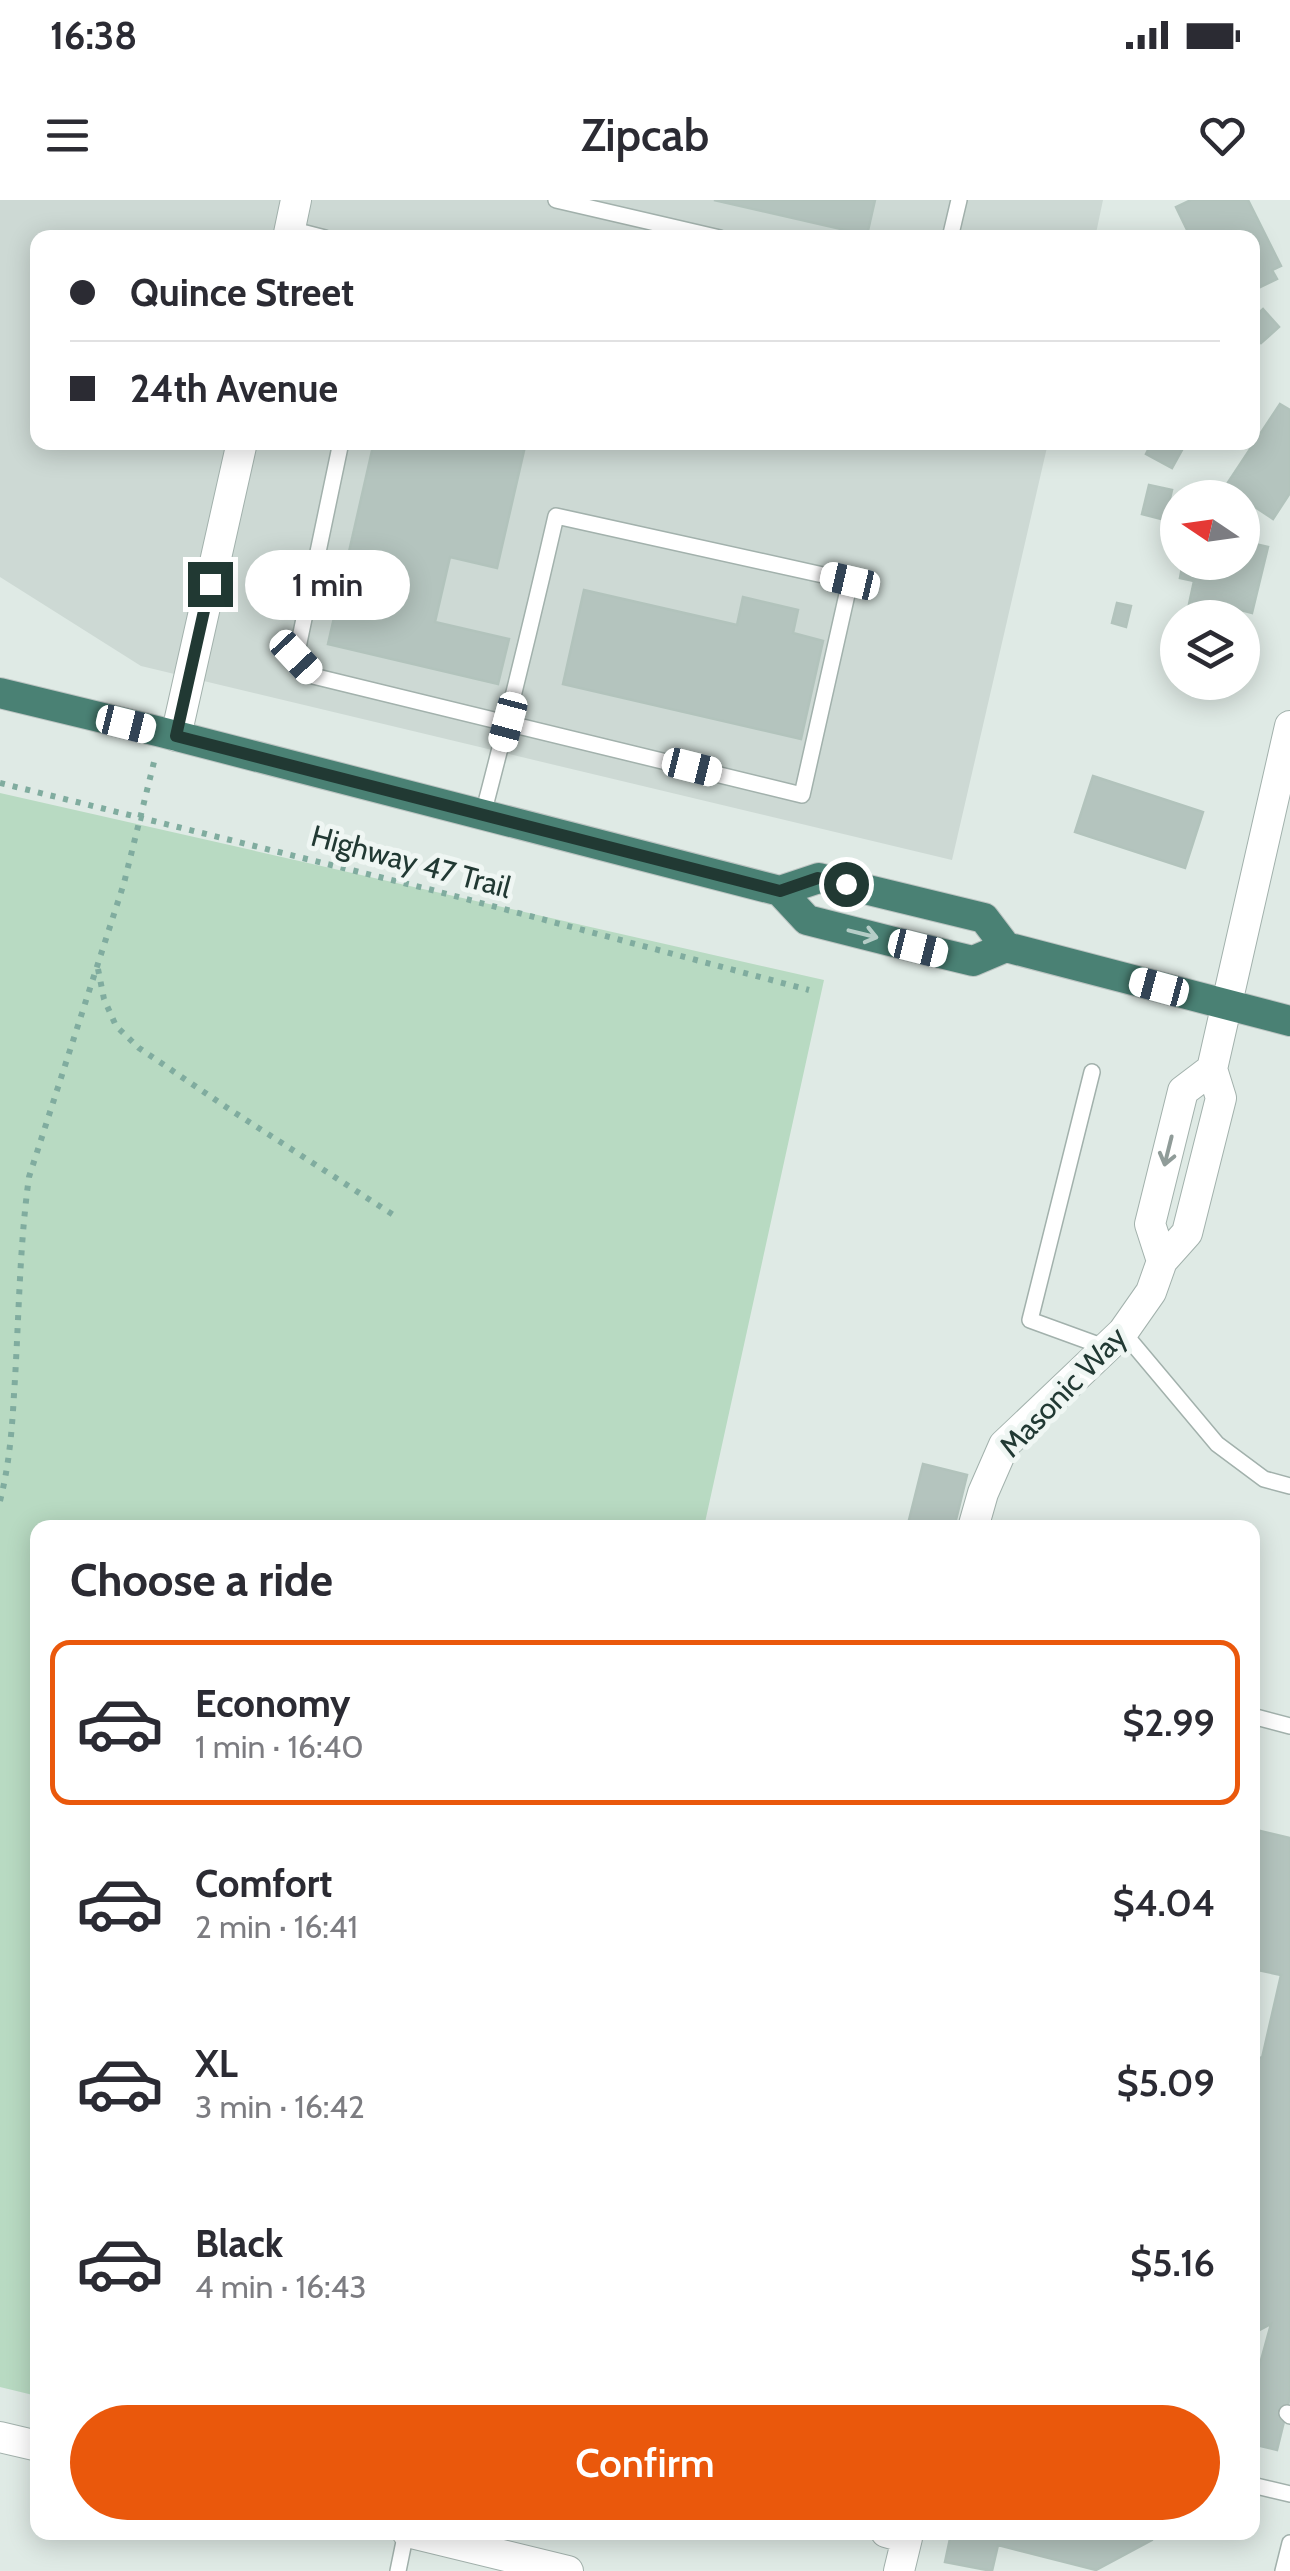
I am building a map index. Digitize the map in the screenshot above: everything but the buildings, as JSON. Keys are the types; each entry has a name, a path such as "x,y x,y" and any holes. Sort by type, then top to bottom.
{"highway":[{"path":"0,693 780,891 807,920 973,961 1006,947 1290,1021"},
{"path":"780,891 818,878 984,918 1006,947"}],"street":[{"path":"168,734 240,450"},
{"name":"Masonic Way","path":"976,1520 982,1493 1004,1446 1115,1340 1152,1292 1162,1261 1187,1233 1221,1098 1212,1069 1290,726"},
{"path":"0,2437 30,2444"},
{"path":"440,2540 568,2571"},
{"path":"899,2571 907,2540"}],"lane":[{"path":"556,200 685,230"},
{"path":"952,230 959,200"},
{"path":"339,450 296,657 313,676 508,722 802,795 850,581 556,516 508,722 483,814"},
{"path":"1092,1072 1030,1320 1115,1340 1217,1444 1264,1479 1290,1486"},
{"path":"1260,1718 1290,1726"},
{"path":"1260,2487 1290,2494"},
{"path":"398,2571 405,2540"},
{"path":"1283,2571 1290,2542"}],"path":[{"path":"0,1501 9,1467 29,1177 168,734"},
{"name":"Highway 47 Trail","path":"0,783 809,990"},
{"path":"97,965 104,999 116,1026 139,1048 396,1216"}],"shaded area":[{"path":"0,200 1103,200 1097,230 30,230 30,450 1046,450 952,860 141,666 0,577"}],"green space":[{"path":"0,793 824,980 706,1520 30,1520 30,2394 0,2387"}],"route":[{"path":"210,584 176,736 780,891 818,878 846,884"}]}
